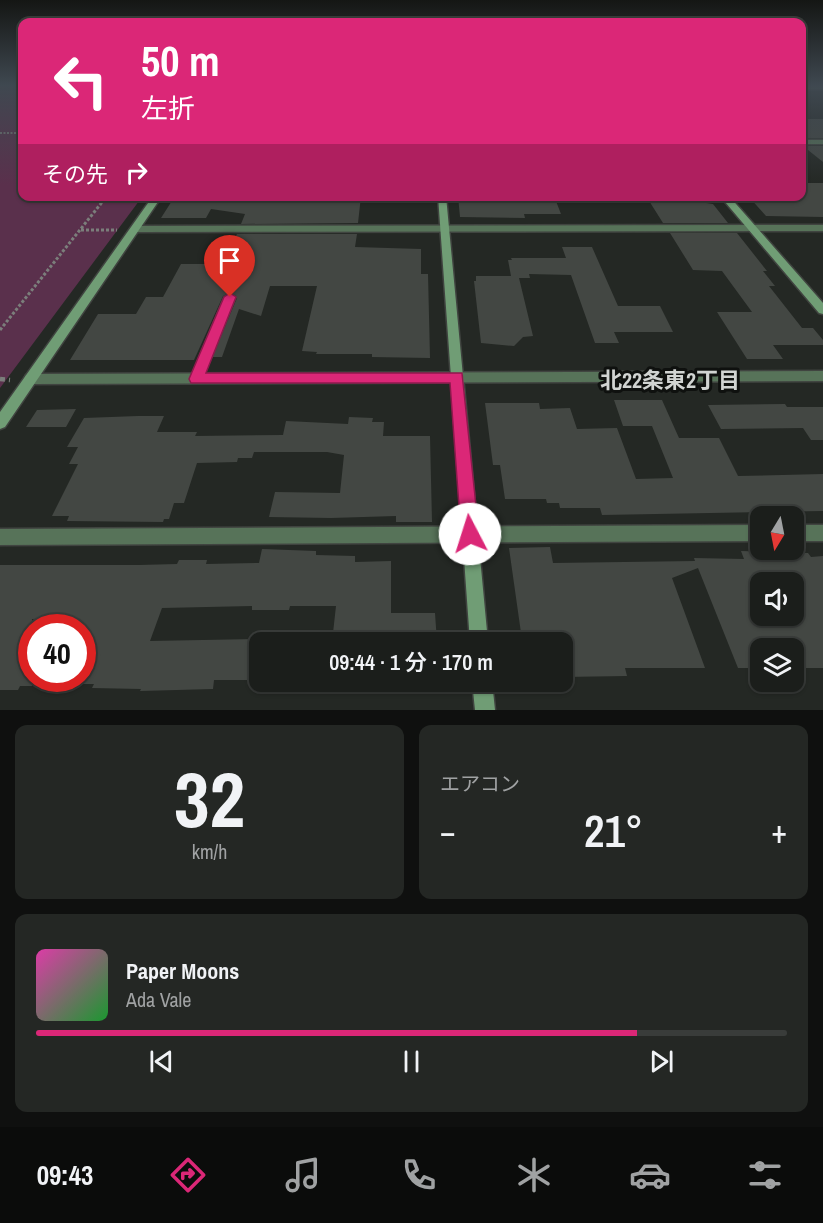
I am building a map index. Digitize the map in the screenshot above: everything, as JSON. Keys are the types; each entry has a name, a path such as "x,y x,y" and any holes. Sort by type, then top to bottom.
{"street":[{"path":"806,142 823,142"},
{"path":"0,423 155,201"},
{"path":"442,201 478,632"},
{"path":"728,201 823,310"},
{"path":"136,229 823,228"},
{"path":"30,379 823,376"},
{"path":"0,537 750,533"},
{"path":"804,533 823,533"},
{"path":"483,692 485,710"}],"lane":[{"path":"196,379 230,297"}],"path":[{"path":"0,132 18,133"},
{"path":"0,330 103,201"},
{"path":"81,230 121,230"},
{"path":"0,379 10,380"}],"shaded area":[{"path":"0,118 18,118 18,201 139,201 0,388"}],"building":[{"path":"806,119 823,119 823,138 806,138"},
{"path":"806,146 823,146 823,162 806,148"},
{"path":"806,183 823,183 823,217 766,216 753,201 806,201"},
{"path":"172,201 360,201 358,223 241,224 245,214 211,209 206,218 161,218"},
{"path":"458,201 556,201 561,214 524,214 525,218 460,217"},
{"path":"649,201 699,201 713,204 728,223 663,223"},
{"path":"670,233 737,233 767,271 763,271 775,286 769,286 802,328 813,328 823,340 823,345 773,345 783,359 747,359 717,312 752,312 722,271 693,270"},
{"path":"237,234 357,234 355,247 421,249 421,274 428,274 430,358 372,357 372,354 316,354 317,352 302,351 317,286 270,286 261,316 239,309 222,357 212,357 237,298 231,292 223,296 194,360 70,360 98,314 136,314 146,297 163,297 181,264 221,264"},
{"path":"562,247 592,247 618,306 660,306 673,332 614,332 619,343 595,343 571,275 529,274 530,278 519,278 533,336 523,337 514,346 481,343 474,281 476,281 476,276 511,276 508,260 512,260 511,258 566,258"},
{"path":"614,400 662,400 679,438 719,438 738,476 823,474 823,511 804,511 804,506 750,506 750,512 602,515 600,508 560,508 559,503 547,503 546,499 505,499 500,465 493,465 485,403 539,403 540,409 570,408 577,429 617,428 636,479 673,478 652,426 623,426"},
{"path":"785,404 787,407 823,407 823,440 811,440 803,428 721,429 708,405"},
{"path":"76,409 66,427 26,427 37,410"},
{"path":"164,416 157,432 197,432 195,436 283,435 286,421 348,424 349,417 373,418 372,422 384,422 383,436 430,436 432,522 396,522 396,516 269,517 275,492 340,493 344,455 327,452 254,452 252,458 238,458 237,462 197,463 184,503 174,503 169,519 164,519 163,522 67,521 69,516 52,516 78,464 69,464 78,447 67,447 84,418"},
{"path":"550,547 553,563 695,561 694,558 744,559 741,551 750,551 750,560 804,560 804,553 808,553 811,557 823,556 823,668 804,668 804,638 750,638 750,668 738,668 698,568 672,578 705,668 625,668 627,676 573,677 573,632 521,632 509,548"},
{"path":"262,549 316,551 316,555 355,556 355,562 391,561 391,613 435,613 436,632 333,632 336,606 290,606 289,610 252,610 252,606 162,608 150,641 249,639 249,680 214,680 213,689 140,691 141,689 96,688 96,614 18,614 18,690 0,690 0,565 177,564 179,560 207,560 206,564 259,563"}],"district":[{"name":"北22条東2丁目","path":"670,380"}],"route":[{"path":"230,297 196,379 457,377 470,534"}]}
